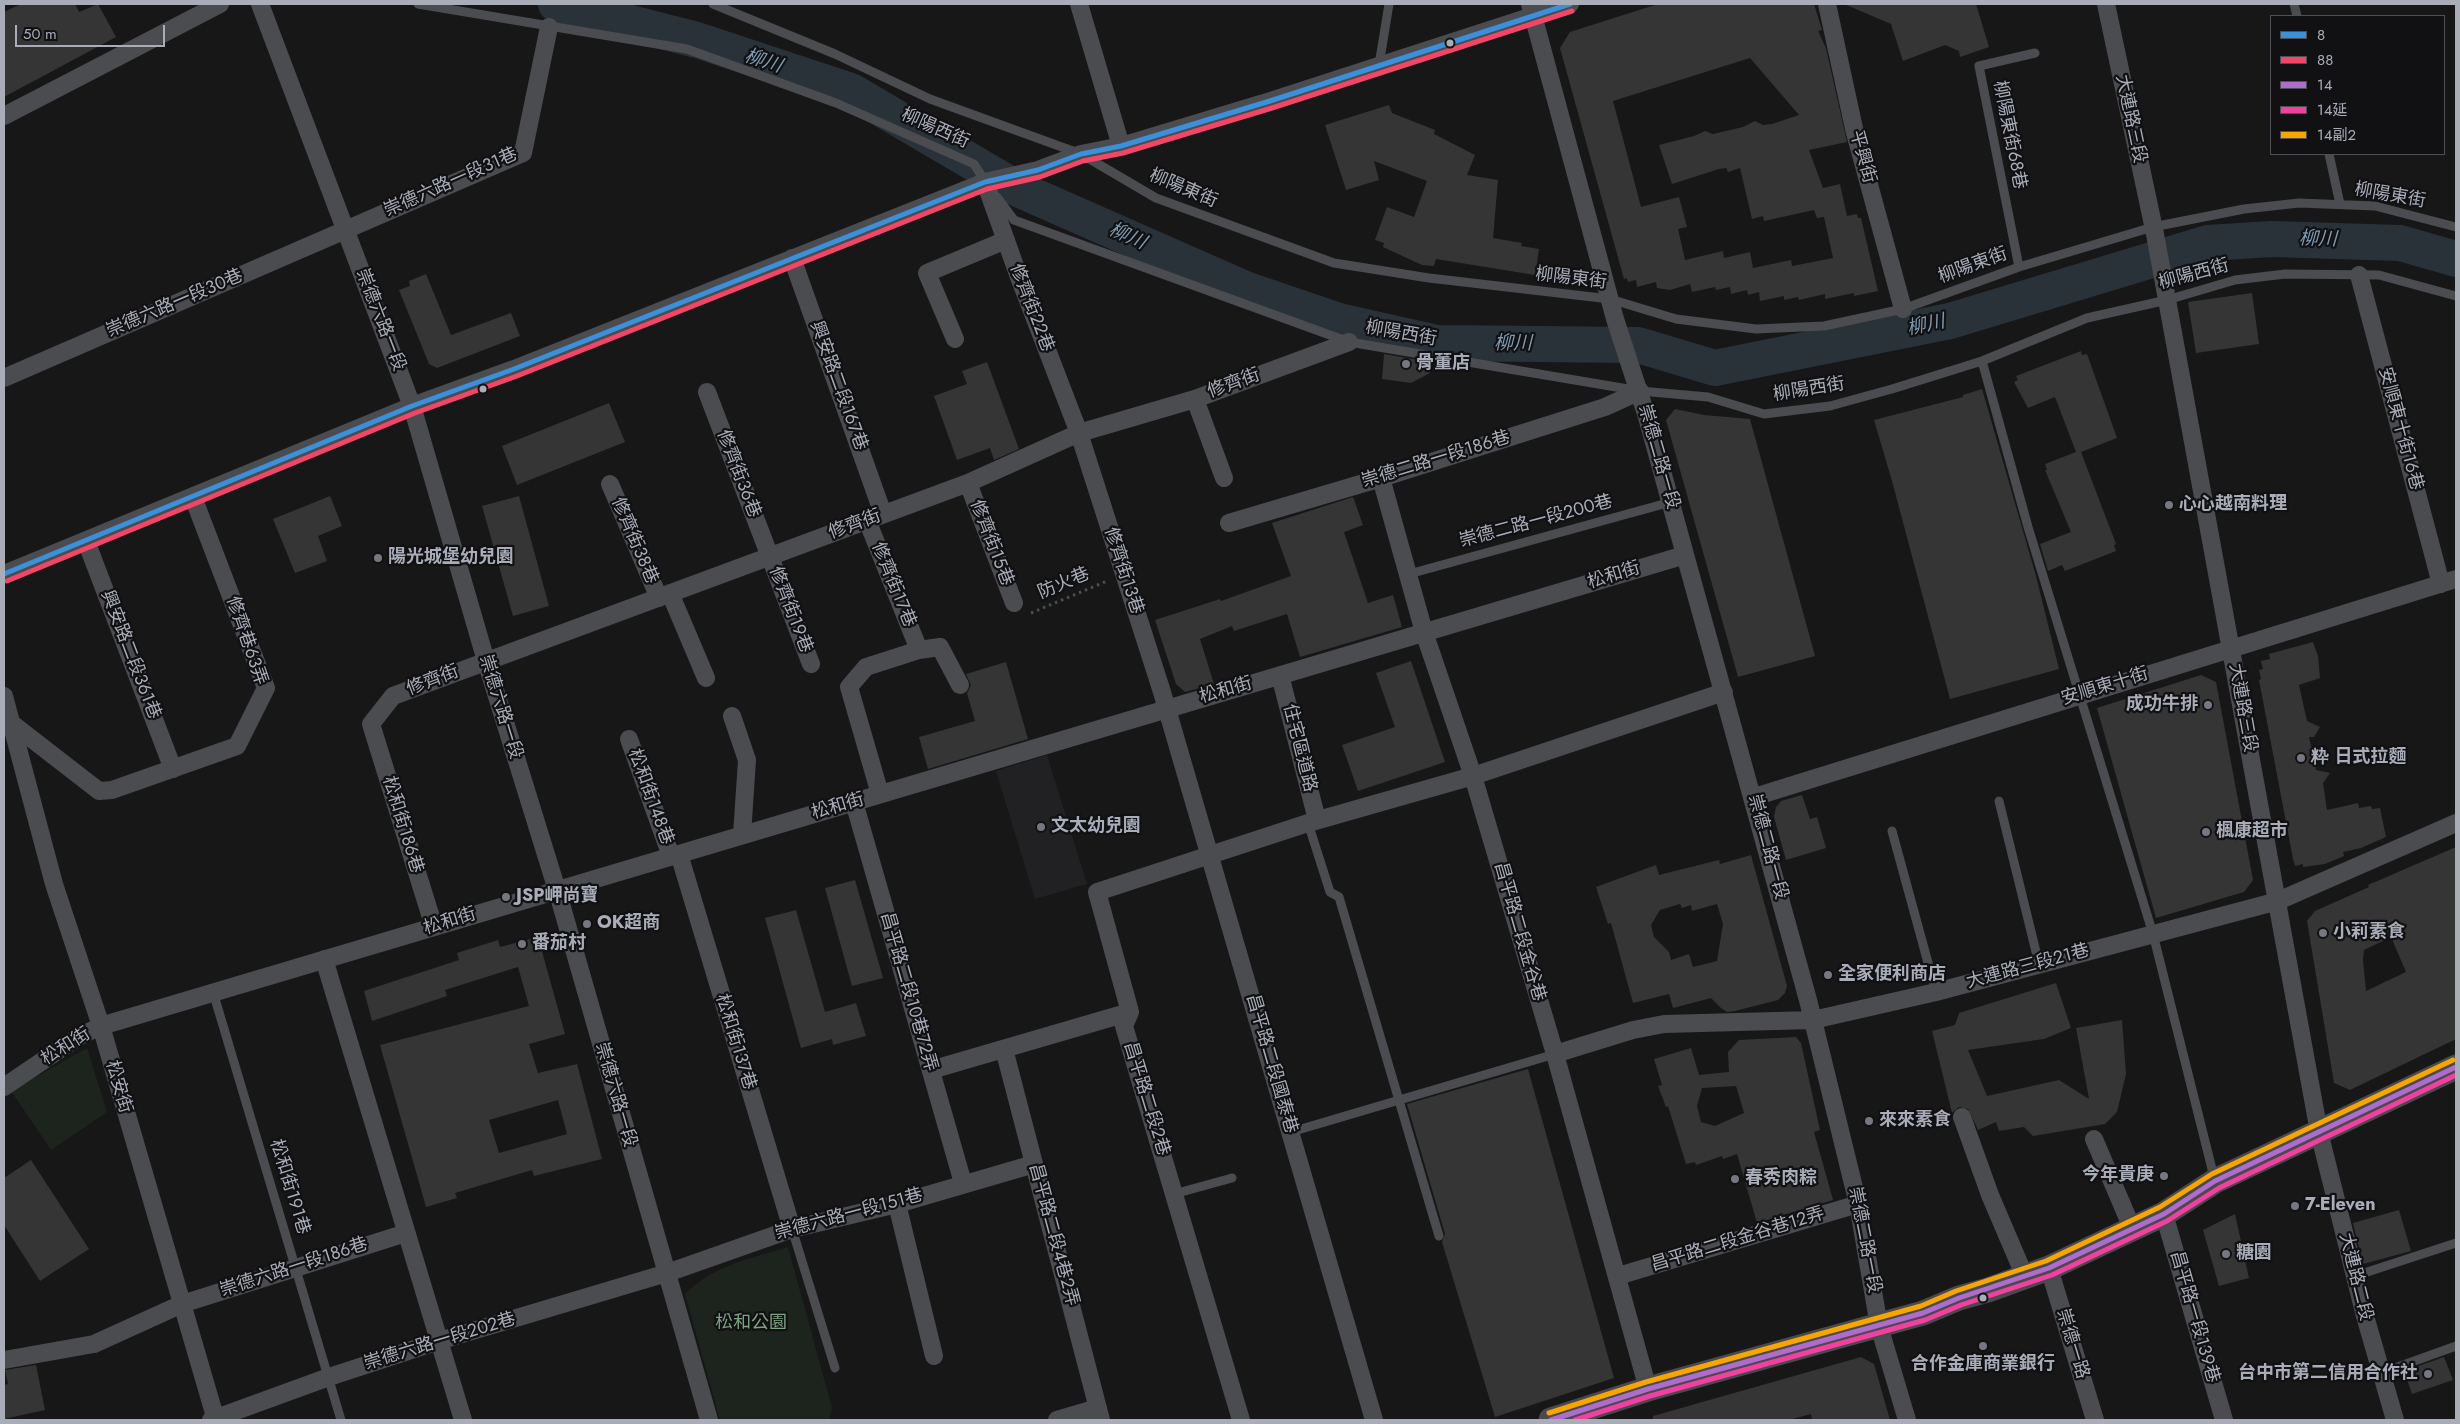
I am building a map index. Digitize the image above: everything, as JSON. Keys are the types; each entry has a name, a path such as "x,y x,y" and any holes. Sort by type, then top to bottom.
{"street":[{"path":"4,116 220,4"},
{"name":"崇德六路一段","path":"260,4 412,406 486,661 556,890 709,1420"},
{"path":"1079,4 1121,146"},
{"path":"4,574 412,406 514,369 792,258 994,181 1038,170 1081,154 1121,146 1380,65 1531,9 1570,4"},
{"name":"平興街","path":"1827,4 1855,133 1903,309"},
{"name":"大連路三段","path":"2106,4 2166,293 2319,1132"},
{"path":"1531,9 1610,299"},
{"name":"崇德六路一段31巷","path":"346,230 523,153 549,27"},
{"name":"修齊街22巷","path":"994,181 1006,240 1079,433"},
{"name":"崇德六路一段30巷","path":"4,378 346,230"},
{"path":"955,339 927,273 1006,240"},
{"name":"興安路二段167巷","path":"792,258 875,517"},
{"name":"安順東十街16巷","path":"2359,275 2449,581"},
{"name":"崇德二路一段","path":"1610,299 1640,391 1754,797 1813,1020 1858,1204 1879,1326 1907,1420"},
{"name":"修齊街","path":"371,724 393,696 968,483 1079,433 1194,399 1350,342"},
{"name":"崇德二路一段186巷","path":"1229,523 1381,478 1605,407 1640,391"},
{"name":"修齊街36巷","path":"707,392 770,556"},
{"path":"1194,399 1224,478"},
{"name":"修齊街13巷","path":"1079,433 1167,708"},
{"name":"昌平路二段金谷巷","path":"1381,478 1424,632 1473,776 1555,1054 1648,1390"},
{"name":"修齊街15巷","path":"968,483 1014,603"},
{"name":"修齊街38巷","path":"610,484 706,678"},
{"name":"修齊巷63弄","path":"173,769 237,746 266,688 193,497"},
{"name":"修齊街17巷","path":"875,517 919,650"},
{"name":"興安路二段361巷","path":"86,541 173,769"},
{"name":"松和街","path":"4,1086 78,1037 101,1026 1685,555"},
{"name":"修齊街19巷","path":"770,556 811,664"},
{"name":"安順東十街","path":"1754,797 2449,581"},
{"name":"修齊街17巷","path":"880,794 849,687 866,667 919,650 940,647 960,685"},
{"name":"住宅區道路","path":"1280,675 1313,822"},
{"path":"1209,854 1473,776 1724,692"},
{"name":"松安街","path":"4,696 54,884 101,1026 214,1419"},
{"name":"昌平路二段國泰巷","path":"1167,708 1374,1420"},
{"path":"732,716 747,760 742,835"},
{"path":"10,722 100,791 112,790 173,769"},
{"name":"松和街186巷","path":"371,724 434,927"},
{"name":"松和街148巷","path":"629,739 675,855"},
{"name":"昌平路二段10巷72弄","path":"854,802 963,1183"},
{"name":"大連路三段21巷","path":"1555,1054 1633,1030 1664,1024 1813,1020 1936,992 2278,901 2456,823"},
{"name":"昌平路二段2巷","path":"1209,854 1096,892 1130,1012 1124,1026 1241,1420"},
{"name":"松和街137巷","path":"675,855 792,1229"},
{"path":"324,959 463,1420"},
{"path":"931,1070 1130,1012"},
{"name":"昌平路二段4巷2弄","path":"1004,1049 1100,1414"},
{"path":"1556,1420 1648,1390 1879,1326 2049,1268 2164,1214 2215,1181 2456,1067"},
{"path":"1962,1117 1990,1195 2025,1277"},
{"name":"大連路二段","path":"2319,1132 2355,1276 2395,1420"},
{"path":"2094,1140 2132,1228"},
{"name":"崇德六路一段151巷","path":"667,1273 792,1229 896,1204 963,1183 1034,1164"},
{"path":"896,1204 934,1356"},
{"name":"昌平路二段金谷巷12弄","path":"1618,1276 1858,1204"},
{"name":"昌平路一段139巷","path":"2164,1214 2224,1420"},
{"name":"崇德六路一段186巷","path":"4,1360 94,1344 182,1304 406,1233"},
{"name":"崇德一路","path":"2049,1268 2095,1420"},
{"name":"崇德六路一段202巷","path":"214,1419 329,1377 439,1340 667,1273"},
{"path":"1057,1420 1100,1414"}],"lane":[{"name":"柳陽西街","path":"418,4 687,49 836,104 974,164 994,181 1014,220 1350,342 1640,391 1708,398 1764,414 1830,406 1982,361 2087,318 2166,293 2235,280 2285,274 2379,275 2456,296"},
{"name":"柳陽東街","path":"713,4 835,54 930,99 1081,154 1156,198 1334,263 1429,278 1610,299 1676,320 1756,329 1824,326 1903,309 2019,267 2244,209 2299,203 2375,206 2456,227"},
{"path":"1380,65 1389,4"},
{"name":"柳陽東街68巷","path":"2019,267 1979,66 2035,53"},
{"path":"2328,155 2340,204"},
{"path":"1982,361 2028,527 2081,694 2152,934 2215,1181"},
{"name":"崇德二路一段200巷","path":"1409,574 1671,502"},
{"path":"1999,801 2039,964"},
{"path":"1313,822 1330,892 1339,897 1439,1236"},
{"path":"1892,831 1936,992"},
{"name":"松和街191巷","path":"213,992 342,1420"},
{"path":"1290,1132 1555,1054"},
{"path":"1174,1194 1232,1178"},
{"path":"792,1229 835,1368"},
{"path":"2355,1276 2456,1243"},
{"path":"2381,1373 2456,1346"}],"path":[{"name":"防火巷","path":"1031,613 1108,581"}],"shaded area":[{"name":"文太幼兒園","path":"1047,755 1087,884 1035,899 996,771"}],"green space":[{"path":"87,1048 107,1112 51,1150 11,1091"},
{"name":"松和公園","path":"788,1247 832,1408 829,1420 720,1420 685,1294 708,1276 733,1264"}],"building":[{"path":"21,4 75,4 79,12 98,4 116,37 4,97 4,12"},
{"path":"1658,4 1814,4 1822,30 1818,31 1826,48 1847,142 1809,150 1823,188 1840,184 1847,216 1857,214 1858,218 1861,218 1878,291 1854,296 1854,293 1825,299 1825,294 1799,300 1798,297 1784,300 1784,296 1760,301 1759,292 1748,295 1747,290 1731,294 1730,287 1716,290 1715,287 1692,292 1690,284 1670,290 1657,288 1656,282 1637,287 1636,280 1628,282 1627,278 1624,279 1560,48 1570,32","holes":["1750,58 1799,115 1772,124 1763,125 1755,121 1743,127 1713,134 1705,131 1694,136 1659,145 1672,184 1719,169 1726,168 1728,172 1740,168 1752,219 1763,216 1764,221 1814,210 1817,218 1824,217 1833,258 1792,266 1791,260 1753,268 1750,252 1724,258 1723,251 1685,260 1678,229 1687,227 1679,197 1641,207 1613,101"]},
{"path":"1844,4 1976,4 1989,47 1960,57 1959,51 1945,45 1903,61 1891,24"},
{"path":"1389,105 1392,113 1435,130 1434,134 1475,155 1467,175 1498,180 1493,238 1522,243 1521,246 1539,249 1535,275 1436,259 1434,266 1422,265 1383,247 1384,243 1375,240 1387,207 1414,217 1427,181 1374,161 1379,180 1346,190 1325,125"},
{"path":"426,274 451,335 511,313 520,336 437,368 429,364 399,290 410,286 409,281"},
{"path":"2252,293 2259,344 2196,353 2188,302"},
{"path":"2081,351 2082,355 2087,354 2117,438 2081,452 2116,544 2114,545 2116,551 2065,571 2062,565 2048,571 2040,544 2071,532 2045,470 2047,470 2045,464 2076,452 2055,397 2028,408 2014,382 2018,380 2016,376"},
{"name":"骨董店","path":"1384,354 1430,362 1430,373 1411,383 1382,379"},
{"path":"987,362 1019,449 994,460 990,448 957,460 934,396 967,384 962,371"},
{"path":"1982,389 2036,576 2059,669 1950,699 1874,420 1963,397 1963,395"},
{"path":"609,403 625,442 517,485 502,446"},
{"path":"1675,409 1704,415 1750,419 1815,656 1738,677 1666,420"},
{"path":"330,496 342,526 318,536 327,561 295,573 273,519"},
{"path":"519,496 549,606 513,616 482,506"},
{"path":"1353,497 1363,525 1344,532 1368,603 1393,595 1402,627 1300,657 1287,614 1234,631 1232,626 1200,639 1214,684 1185,692 1176,684 1155,620 1220,599 1221,601 1291,576 1272,523"},
{"path":"2313,642 2318,656 2320,678 2299,685 2307,721 2320,727 2314,737 2309,737 2316,770 2330,773 2323,783 2327,810 2358,803 2359,808 2371,806 2372,809 2380,808 2386,837 2361,848 2343,852 2344,856 2325,864 2303,867 2303,864 2295,866 2293,859 2259,680 2261,679 2259,670 2263,669 2261,661 2270,659 2269,654"},
{"path":"1411,661 1445,762 1358,791 1342,745 1395,727 1376,673"},
{"path":"1006,662 1028,739 928,769 919,737 975,721 967,693 971,685 966,674"},
{"path":"2201,675 2216,682 2253,880 2244,892 2156,918 2097,708"},
{"path":"1802,795 1810,819 1817,817 1826,848 1786,860 1774,817 1776,807 1781,801"},
{"path":"2456,847 2456,1039 2350,1090 2334,1083 2307,921 2315,911 2369,887 2368,885","holes":["2391,937 2406,972 2366,991 2364,950"]},
{"path":"1751,855 1787,986 1785,993 1778,1000 1727,1012 1711,998 1673,1008 1669,994 1633,1003 1611,923 1608,924 1596,887 1656,865 1659,875 1719,860 1720,864","holes":["1680,904 1682,908 1691,905 1692,911 1717,904 1723,924 1717,961 1693,967 1689,954 1671,960 1669,952 1654,937 1651,925 1660,910"]},
{"path":"855,880 883,978 852,986 825,888"},
{"path":"796,910 825,1012 856,1003 866,1036 833,1045 832,1039 801,1048 765,918"},
{"path":"538,937 565,1034 529,1044 538,1073 577,1064 602,1159 534,1176 532,1170 455,1193 457,1198 426,1207 380,1045 529,1006 518,967 445,990 447,996 372,1021 364,991 459,960 457,953 498,940 500,947","holes":["558,1100 567,1134 499,1153 489,1120"]},
{"path":"2056,983 2071,1028 2044,1039 1968,1050 1987,1096 2059,1080 2089,1099 2076,1028 2122,1020 2126,1074 2117,1112 2105,1124 2033,1136 2024,1127 1999,1131 1996,1122 1978,1130 1968,1109 1959,1107 1952,1113 1932,1031 1955,1025 1959,1013"},
{"path":"1796,1037 1801,1043 1820,1130 1814,1132 1833,1200 1757,1223 1737,1154 1723,1159 1722,1156 1696,1165 1695,1162 1686,1164 1668,1106 1666,1107 1658,1086 1662,1085 1654,1059 1691,1048 1699,1075 1729,1072 1728,1052 1739,1040","holes":["1736,1086 1744,1113 1715,1126 1701,1122 1697,1106 1702,1088"]},
{"path":"1528,1069 1614,1378 1495,1417 1442,1242 1445,1234 1407,1104"},
{"path":"31,1160 89,1249 40,1281 4,1225 4,1178"},
{"path":"2399,1210 2411,1251 2363,1264 2353,1223"},
{"name":"糖園","path":"2235,1214 2249,1278 2219,1286 2203,1230"},
{"path":"1861,1357 1874,1364 1890,1420 1812,1420 1811,1414 1789,1420 1653,1420 1653,1416"},
{"name":"台中市第二信用合作社","path":"2444,1357 2453,1380 2412,1394 2404,1371"},
{"path":"36,1365 45,1410 4,1419 4,1385 8,1384 5,1370"}],"waterway":[{"name":"柳川","path":"556,4 697,40 851,91 1018,189 1245,289 1339,321 1437,343 1638,345 1715,368 1950,321 2208,243 2271,239 2400,243 2456,259"}],"transit line":[{"name":"8","path":"4,574 412,406 514,369 985,182 1038,170 1081,154 1121,146 1270,101 1570,4"},
{"name":"88","path":"7,581 415,413 517,376 987,189 1040,177 1083,161 1123,153 1272,108 1572,11"},
{"name":"14副2","path":"1549,1413 1646,1382 1921,1306 1956,1291 2046,1261 2160,1207 2212,1174 2453,1060"},
{"name":"14","path":"1551,1420 1648,1389 1923,1313 1959,1298 2049,1268 2164,1214 2215,1181 2456,1067"},
{"name":"14延","path":"1575,1420 1650,1396 1925,1320 1961,1305 2052,1275 2167,1221 2219,1188 2456,1075"}],"place":[{"name":"骨董店","path":"1406,364"},
{"name":"心心越南料理","path":"2169,505"},
{"name":"陽光城堡幼兒園","path":"378,558"},
{"name":"成功牛排","path":"2208,705"},
{"name":"粋 日式拉麵","path":"2301,758"},
{"name":"文太幼兒園","path":"1041,827"},
{"name":"楓康超市","path":"2206,832"},
{"name":"JSP岬尚寶","path":"506,897"},
{"name":"OK超商","path":"587,924"},
{"name":"小莉素食","path":"2323,933"},
{"name":"番茄村","path":"522,944"},
{"name":"全家便利商店","path":"1828,975"},
{"name":"來來素食","path":"1869,1121"},
{"name":"今年貴庚","path":"2164,1176"},
{"name":"春秀肉粽","path":"1735,1179"},
{"name":"7-Eleven","path":"2295,1206"},
{"name":"糖園","path":"2226,1254"},
{"name":"合作金庫商業銀行","path":"1983,1346"},
{"name":"台中市第二信用合作社","path":"2428,1374"}]}
